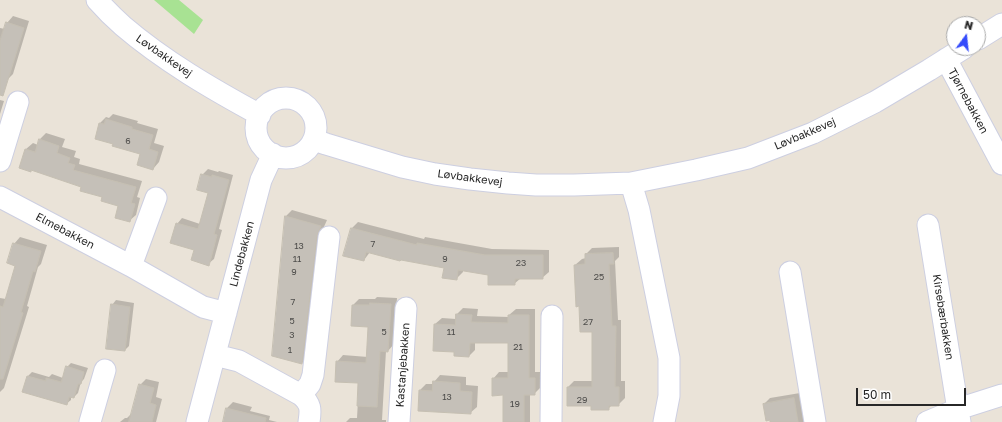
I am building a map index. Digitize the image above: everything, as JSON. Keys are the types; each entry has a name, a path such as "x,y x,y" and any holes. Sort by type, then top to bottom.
{"street":[{"name":"Løvbakkevej","path":"97,0 122,26 176,66 242,106 260,115"},
{"path":"986,34 1002,24"},
{"name":"Løvbakkevej","path":"314,140 402,167 470,179 536,185 631,183 748,158 812,133 875,102 951,56"},
{"name":"Tjørnebakken","path":"946,59 1002,164"},
{"path":"283,98 291,98 305,104 314,117 316,124 314,140 304,152 290,157 282,157 268,151 262,145 257,131 257,123 263,109 275,100 283,98"},
{"path":"0,161 18,102"},
{"name":"Lindebakken","path":"198,422 261,180 273,154"},
{"path":"631,183 639,210 669,358 669,396 664,422"},
{"name":"Elmebakken","path":"0,197 130,266 203,307 226,313"},
{"path":"130,266 156,198"},
{"name":"Kirsebærbakken","path":"928,225 959,416"},
{"path":"301,395 310,384 313,375 329,237"},
{"path":"790,272 815,422"},
{"name":"Kastanjebakken","path":"399,422 406,308"},
{"path":"551,422 552,316"},
{"path":"215,355 239,361 301,395 308,401 311,412 310,422"},
{"path":"90,422 105,370"},
{"path":"927,422 959,416 1002,395"}],"green space":[{"path":"154,0 179,0 203,20 194,34"}],"building":[{"path":"6,22 24,28 3,96 0,95 0,41"},
{"path":"106,119 153,135 149,149 158,152 153,170 137,165 140,154 112,146 113,144 95,139 99,123 104,124"},
{"path":"39,139 59,146 57,153 70,158 68,163 75,165 73,170 136,187 131,203 135,204 130,222 115,218 118,206 101,201 102,197 80,191 81,187 31,170 31,172 19,168 25,149 35,152"},
{"path":"201,174 212,177 212,175 229,180 214,234 217,235 209,266 191,260 194,250 170,243 176,223 198,229 208,193 197,190"},
{"path":"285,216 321,226 317,236 302,364 272,356"},
{"path":"351,228 417,245 417,243 485,255 543,255 543,279 515,279 515,285 488,285 488,275 458,270 457,280 442,278 444,268 400,261 366,252 364,261 343,256"},
{"path":"13,243 41,251 35,272 33,271 21,312 23,313 3,379 0,379 0,306 3,307 15,266 7,263"},
{"path":"613,253 614,264 609,264 612,326 616,326 615,387 619,387 619,406 609,406 609,410 591,410 591,406 567,406 567,387 592,387 592,332 580,332 579,306 576,307 574,265 585,264 585,254"},
{"path":"370,303 391,304 388,352 380,351 377,407 357,406 358,383 335,382 336,361 366,363 368,327 351,326 352,305 369,305"},
{"path":"111,304 130,307 125,351 106,349"},
{"path":"456,314 472,315 471,322 508,323 508,315 529,315 529,378 535,378 535,395 524,395 524,422 503,422 503,395 492,396 492,378 508,378 508,343 470,343 469,357 454,356 454,352 433,351 434,324 455,325"},
{"path":"66,366 84,372 81,384 78,384 74,398 69,397 67,405 22,392 27,376 46,381 46,378 61,382"},
{"path":"433,381 460,383 460,391 472,392 471,414 418,411 419,390 432,391"},
{"path":"139,384 154,388 150,403 156,405 152,422 129,422"},
{"path":"794,398 798,422 766,421 763,404"},
{"path":"226,408 266,418 265,422 223,422"}]}
